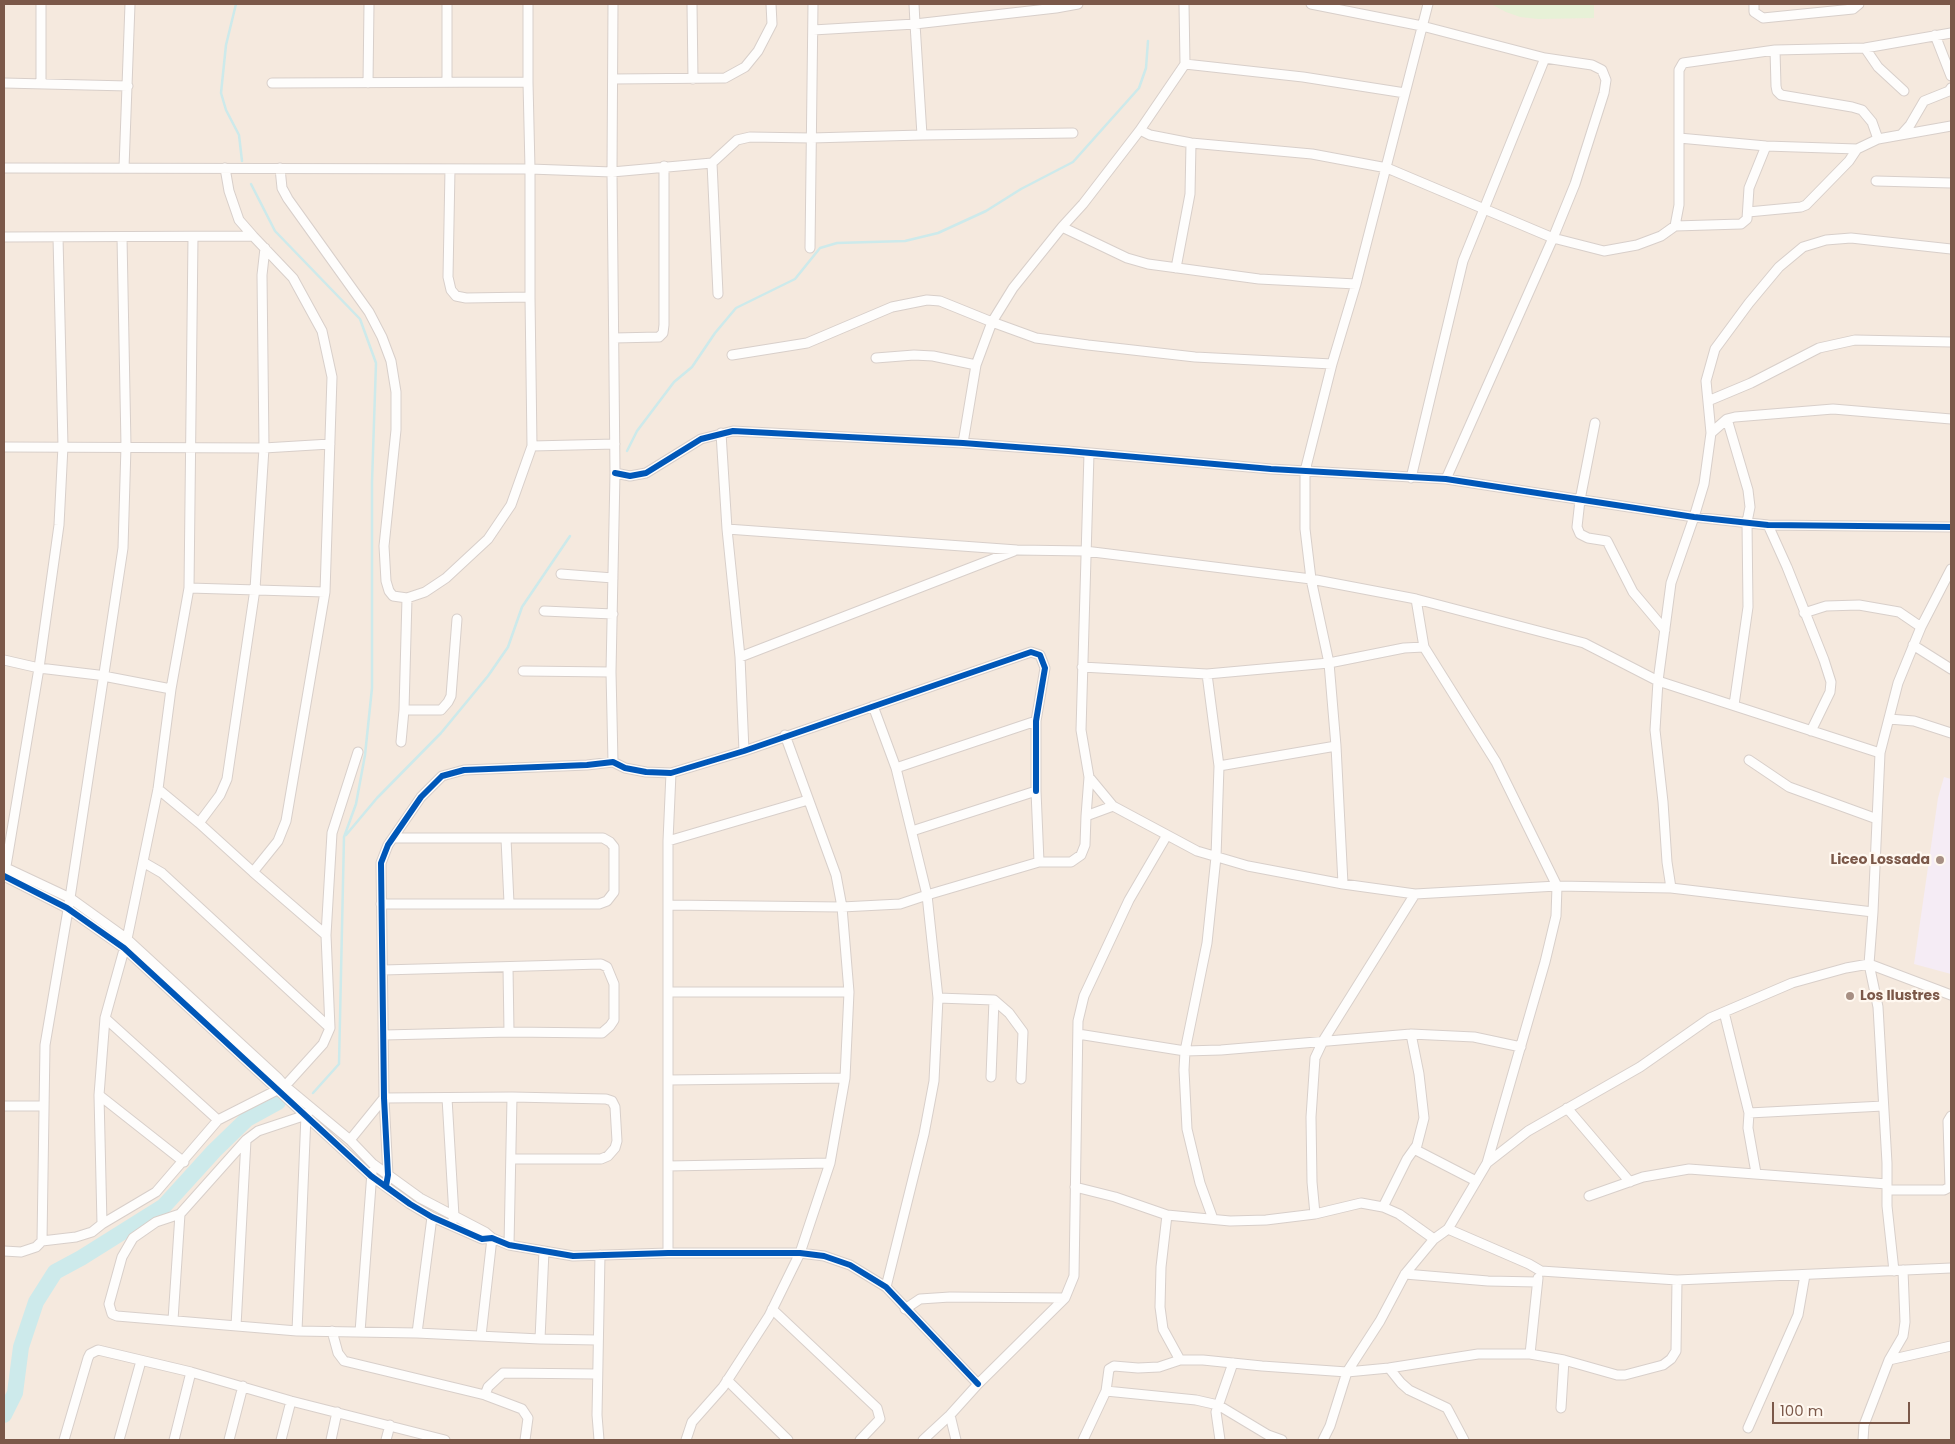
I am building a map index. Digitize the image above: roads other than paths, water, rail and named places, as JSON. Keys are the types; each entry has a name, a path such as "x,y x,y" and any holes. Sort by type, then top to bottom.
{"street":[{"path":"41,4 41,83"},
{"path":"124,168 130,4"},
{"path":"368,83 369,4"},
{"path":"447,4 447,82"},
{"path":"280,168 282,188 288,199 369,312 382,337 391,361 396,392 396,430 387,514 384,566 389,591 397,598 407,598 425,592 446,578 488,539 511,505 532,446 528,4"},
{"path":"613,4 612,172 615,444 611,672 613,762"},
{"path":"692,4 693,79"},
{"path":"614,79 725,78 744,67 758,51 772,24 772,4"},
{"path":"810,248 813,4"},
{"path":"914,4 922,134"},
{"path":"813,30 916,24 1078,4"},
{"path":"963,443 976,365 992,322 1013,288 1083,204 1140,130 1185,64 1184,4"},
{"path":"1311,4 1422,26 1545,58 1592,65 1602,70 1606,80 1604,93 1575,184 1446,480"},
{"path":"1343,884 1336,746 1329,663 1311,579 1305,529 1305,471 1332,364 1387,168 1428,4"},
{"path":"1754,4 1754,12 1763,18 1803,9 1853,9 1859,4"},
{"path":"1675,226 1679,205 1679,70 1682,62 1775,50 1865,48 1951,33"},
{"path":"1935,35 1951,76"},
{"path":"1865,48 1878,67 1904,91"},
{"path":"1775,50 1777,91 1782,95 1862,110 1872,122 1878,139"},
{"path":"1411,478 1463,261 1545,58"},
{"path":"1185,64 1303,77 1405,93"},
{"path":"272,83 528,82"},
{"path":"4,83 128,86"},
{"path":"1901,135 1910,125 1924,101 1949,91 1951,88"},
{"path":"1679,138 1766,146 1857,149 1878,139 1951,126"},
{"path":"1140,130 1191,143 1312,154 1387,168 1553,238 1604,252 1637,245 1661,236 1675,226 1742,224 1747,219 1749,188 1766,146"},
{"path":"4,168 530,169 612,172 712,163 737,140 750,137 811,138 922,134 1073,133"},
{"path":"1176,268 1190,194 1191,143"},
{"path":"1748,212 1806,205 1849,161 1857,149"},
{"path":"712,163 718,294"},
{"path":"614,338 659,337 663,333 664,166"},
{"path":"225,168 229,191 239,220 293,278 322,332 332,377 325,592 286,821 278,841 252,872"},
{"path":"450,169 448,277 451,290 456,296 466,298 530,296"},
{"path":"1876,181 1951,182"},
{"path":"1062,227 1127,258 1148,264 1259,279 1356,284"},
{"path":"4,237 253,236"},
{"path":"4,872 39,668 59,525 63,446 58,237"},
{"path":"42,1241 45,1045 70,898 123,548 126,446 122,237"},
{"path":"102,1224 99,1095 105,1018 126,944 158,790 171,689 190,588 193,237"},
{"path":"1671,888 1655,730 1658,681 1671,583 1704,484 1711,433 1706,381 1715,349 1779,267 1803,247 1826,240 1851,238 1951,249"},
{"path":"199,823 220,795 227,779 255,589 264,448 262,275 265,248"},
{"path":"732,355 807,343 892,307 926,300 940,301 1036,338 1195,357 1332,364"},
{"path":"1708,401 1752,383 1819,348 1855,340 1951,342"},
{"path":"876,358 914,355 933,356 976,365"},
{"path":"1711,433 1727,419 1735,417 1833,408 1951,419"},
{"path":"1727,419 1748,490 1750,507 1747,522 1748,607 1734,705"},
{"path":"1595,423 1580,500 1577,527 1580,534 1588,538 1607,541 1633,592 1665,630"},
{"path":"615,472 630,476 646,473 701,438 733,431 963,443 1271,469 1446,480 1694,517 1768,526 1951,527"},
{"path":"721,433 727,529 740,657 744,751"},
{"path":"4,447 192,446 264,448 330,444"},
{"path":"532,446 615,444"},
{"path":"668,905 842,907 900,904 1039,862 1071,862 1081,855 1085,845 1089,778 1081,730 1089,453"},
{"path":"1768,526 1787,567 1831,682 1830,692 1811,730"},
{"path":"727,529 1016,550 1086,551 1311,579 1416,599 1584,643 1658,681 1880,753"},
{"path":"740,657 1016,550"},
{"path":"1863,1440 1864,1425 1890,1360 1903,1336 1905,1322 1899,1270 1887,1206 1878,1006 1869,964 1880,753 1898,683 1920,627 1951,569"},
{"path":"561,574 613,578"},
{"path":"190,588 325,592"},
{"path":"401,742 404,710 407,598"},
{"path":"1323,1440 1330,1426 1347,1372 1380,1321 1405,1274 1434,1239 1448,1229 1487,1163 1545,962 1556,916 1557,886 1496,762 1424,647 1416,599"},
{"path":"1804,613 1826,606 1860,605 1899,612 1920,627"},
{"path":"544,611 613,614"},
{"path":"404,710 441,710 448,702 451,696 457,620"},
{"path":"1913,645 1951,670"},
{"path":"1082,667 1207,674 1329,663 1404,648 1424,647"},
{"path":"386,1186 388,1175 384,1098 381,863 388,845 422,796 442,776 464,770 587,765 613,762 625,768 646,772 671,772 744,751 785,735 1031,652 1040,655 1045,668 1036,721 1039,862"},
{"path":"4,660 39,668 103,676 171,689"},
{"path":"522,672 611,672"},
{"path":"1207,674 1219,766 1216,857 1208,943 1185,1051 1184,1070 1187,1129 1200,1183 1213,1219"},
{"path":"873,706 896,768 928,895 938,998 934,1081 926,1125 886,1287"},
{"path":"1889,719 1914,721 1951,733"},
{"path":"896,768 1036,721"},
{"path":"686,1440 692,1422 727,1380 772,1309 800,1253 830,1163 845,1078 849,992 842,907 836,875 785,735"},
{"path":"1219,766 1336,746"},
{"path":"4,1251 21,1252 36,1247 42,1241 76,1237 92,1232 156,1192 184,1162 218,1120 285,1086 323,1044 330,1028 326,935 332,833 358,752"},
{"path":"1749,760 1789,787 1877,819"},
{"path":"668,1253 668,841 671,772"},
{"path":"1089,778 1113,806 1197,851 1248,866 1343,884 1415,894 1557,886 1671,888 1873,912"},
{"path":"158,790 199,823 252,872 326,935"},
{"path":"912,831 1036,791"},
{"path":"668,841 808,800"},
{"path":"1086,816 1113,806"},
{"path":"923,1440 1066,1298 1074,1276 1078,1021 1084,996 1129,900 1166,835"},
{"path":"382,904 585,904 607,901 614,892 614,847 603,838 394,838"},
{"path":"506,839 509,903"},
{"path":"143,862 162,873 330,1028"},
{"path":"4,872 70,898 126,944 278,1078 308,1112 371,1176 432,1217 452,1220"},
{"path":"4,872 126,944 276,1090 350,1140 388,1175 482,1239 492,1238 509,1245 573,1256 668,1253 800,1253 824,1256 850,1265 886,1287 978,1384"},
{"path":"1315,1214 1312,1182 1311,1117 1315,1058 1323,1041 1415,894"},
{"path":"383,970 601,964 607,967 614,984 614,1020 602,1033 509,1032 384,1036"},
{"path":"1487,1163 1528,1131 1640,1067 1710,1018 1792,983 1869,964 1951,994"},
{"path":"508,967 509,1032"},
{"path":"668,992 849,992"},
{"path":"938,998 994,1000 1009,1012 1023,1032 1021,1079"},
{"path":"991,1077 994,1000"},
{"path":"1724,1012 1749,1113 1748,1128 1756,1173"},
{"path":"105,1018 218,1120"},
{"path":"1078,1034 1185,1051 1221,1050 1411,1034 1474,1037 1520,1047"},
{"path":"1383,1207 1407,1159 1417,1145 1424,1118 1420,1074 1411,1034"},
{"path":"668,1080 845,1078"},
{"path":"99,1095 184,1162"},
{"path":"384,1098 512,1097 612,1100 615,1106 617,1141 615,1148 608,1156 601,1159 512,1159"},
{"path":"509,1245 512,1097"},
{"path":"350,1140 384,1098"},
{"path":"447,1098 452,1220"},
{"path":"4,1106 43,1106"},
{"path":"1749,1113 1883,1106"},
{"path":"1567,1108 1630,1182"},
{"path":"308,1112 258,1131 246,1140 180,1214 156,1222 133,1238 122,1257 109,1304 112,1314 117,1316 297,1331 417,1333 597,1340"},
{"path":"297,1331 308,1112"},
{"path":"1589,1196 1643,1177 1689,1169 1756,1173 1887,1187 1944,1190 1950,1188 1948,1121 1951,1116"},
{"path":"236,1326 246,1140"},
{"path":"1414,1149 1476,1182"},
{"path":"668,1166 830,1163"},
{"path":"360,1332 371,1176 374,1164"},
{"path":"1075,1187 1115,1197 1167,1215 1230,1221 1266,1220 1315,1214 1361,1203 1383,1207 1399,1214 1434,1239"},
{"path":"173,1320 180,1214"},
{"path":"1167,1215 1161,1267 1160,1307 1163,1329 1180,1360"},
{"path":"417,1333 432,1217"},
{"path":"1448,1229 1541,1271 1677,1280 1951,1268"},
{"path":"481,1336 492,1238"},
{"path":"540,1339 544,1251"},
{"path":"600,1255 597,1340 597,1415 600,1440"},
{"path":"1530,1354 1537,1282 1541,1271"},
{"path":"1405,1274 1488,1282 1537,1282"},
{"path":"1748,1428 1798,1315 1805,1275"},
{"path":"1083,1440 1106,1391 1108,1370 1112,1367 1158,1367 1180,1360 1233,1362 1347,1372 1390,1368 1478,1354 1530,1354 1564,1360 1617,1375 1625,1375 1663,1365 1676,1352 1677,1280"},
{"path":"905,1309 920,1299 950,1297 1066,1298"},
{"path":"772,1309 877,1408 880,1419 860,1440"},
{"path":"332,1331 338,1353 344,1361 484,1395 522,1409 528,1418 525,1440"},
{"path":"1890,1360 1951,1346"},
{"path":"64,1440 90,1354 98,1350 191,1372 291,1401 390,1425 442,1440"},
{"path":"1561,1408 1564,1360"},
{"path":"119,1440 141,1361"},
{"path":"1220,1440 1216,1412 1233,1362"},
{"path":"1390,1368 1400,1383 1409,1390 1447,1408 1464,1440"},
{"path":"174,1440 191,1372"},
{"path":"484,1395 488,1388 503,1373 597,1374"},
{"path":"727,1380 788,1440"},
{"path":"229,1440 243,1386"},
{"path":"1106,1391 1218,1404 1268,1435 1282,1440"},
{"path":"281,1440 291,1401"},
{"path":"331,1440 337,1412"},
{"path":"950,1415 956,1440"},
{"path":"386,1440 390,1425"}],"waterway":[{"path":"236,4 226,45 221,93 226,110 239,135 242,161"},
{"path":"627,451 637,431 674,382 692,367 715,333 736,308 795,279 820,248 837,243 905,241 938,233 986,211 1021,189 1073,162 1139,88 1146,68 1148,41"},
{"path":"251,184 275,231 360,319 376,363 372,482 372,688 365,755 356,804 344,837 339,1064 313,1093"},
{"path":"346,835 377,798 441,733 488,676 508,647 522,607 570,536"},
{"path":"4,1415 15,1393 21,1347 36,1302 55,1272 164,1206 214,1151 247,1119 278,1102"}],"place":[{"name":"Liceo Lossada","path":"1940,860"},
{"name":"Los Ilustres","path":"1850,996"}]}
